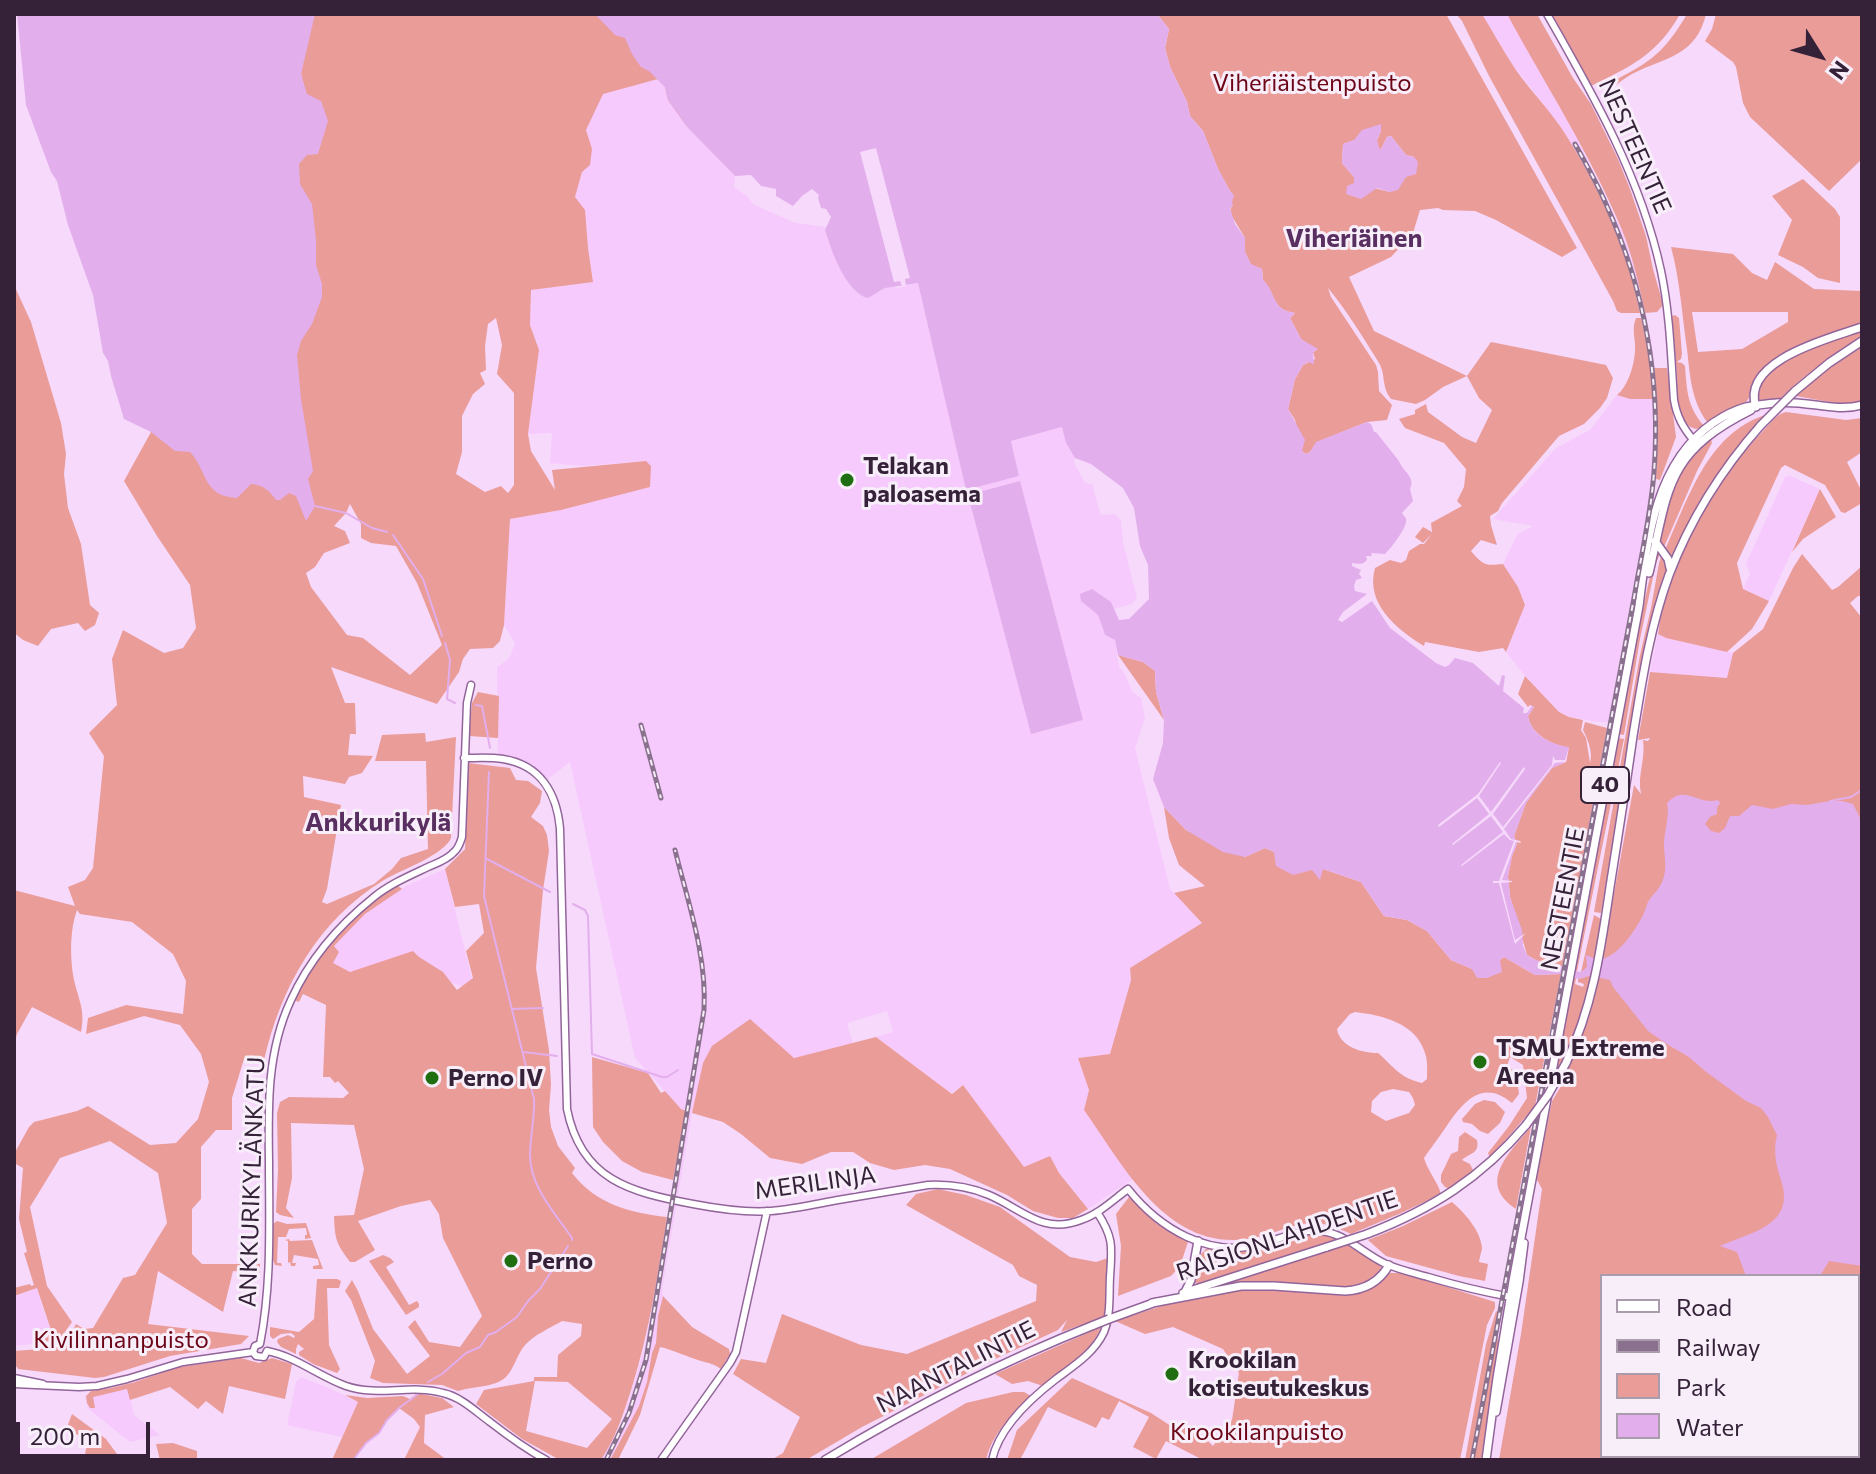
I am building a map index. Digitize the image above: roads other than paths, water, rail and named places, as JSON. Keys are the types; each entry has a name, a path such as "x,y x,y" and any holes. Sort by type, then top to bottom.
{"main road":[{"path":"1756,407 1756,388 1762,375 1773,364 1805,348 1862,327"},
{"name":"RAISIONLAHDENTIE","path":"1109,1319 1367,1234 1423,1210 1472,1179 1526,1125 1566,1063 1579,1034 1596,976 1641,683 1669,574 1687,533 1730,462 1795,391 1862,341"},
{"name":"40","path":"1695,443 1711,425 1747,407 1790,402 1847,408 1862,405"},
{"name":"NESTEENTIE","path":"1486,1460 1571,965 1659,499 1677,460 1695,443"},
{"path":"1654,538 1670,563 1669,574"},
{"path":"1185,1292 1191,1280 1198,1241"},
{"path":"1152,1303 1241,1286 1356,1290 1373,1283 1389,1265"},
{"name":"NAANTALINTIE","path":"825,1460 963,1384 1049,1343 1109,1319"},
{"path":"833,1460 850,1445"}],"street":[{"name":"NESTEENTIE","path":"1547,14 1624,158 1643,207 1661,272 1668,315 1676,412 1695,443"},
{"path":"464,758 471,685"},
{"name":"ANKKURIKYLÄNKATU","path":"260,1344 269,1274 268,1098 283,1020 302,979 334,933 385,889 445,859 456,850 462,837 464,758"},
{"name":"MERILINJA","path":"464,758 499,759 520,764 541,778 556,804 560,829 566,1093 571,1127 582,1150 605,1175 634,1191 731,1211 767,1211 928,1185 945,1185 982,1192 1046,1224 1072,1223 1097,1212 1128,1189 1159,1222 1198,1241"},
{"path":"661,1460 736,1352 767,1211"},
{"path":"992,1460 997,1443 1012,1421 1042,1391 1089,1354 1104,1331 1109,1307 1112,1243 1097,1212"},
{"path":"1198,1241 1217,1247 1237,1248 1300,1232 1317,1231 1338,1236 1389,1265 1514,1298"},
{"path":"260,1344 265,1345 267,1351 260,1358 253,1352 255,1346 260,1344"},
{"path":"267,1351 290,1357 330,1379 359,1389 423,1389 448,1394 546,1460"},
{"path":"14,1384 79,1387 107,1384 183,1362 253,1352"},
{"path":"14,1378 46,1385"}],"water":[{"path":"17,14 315,14 301,74 307,94 321,101 328,121 318,154 307,155 299,164 300,184 312,204 316,265 322,284 322,297 297,355 313,471 308,479 315,506 306,521 296,496 289,493 276,500 265,489 251,484 237,498 217,493 190,452 175,451 151,432 124,419 103,353 93,295 68,225 57,181 26,105"},
{"path":"595,14 1157,14 1169,29 1165,48 1190,116 1203,131 1218,169 1234,195 1230,208 1235,224 1245,238 1245,252 1251,264 1262,269 1263,280 1278,305 1295,313 1290,318 1301,339 1318,349 1313,352 1314,364 1308,362 1303,365 1295,379 1288,409 1305,440 1302,451 1306,454 1316,442 1367,422 1411,481 1413,501 1402,513 1406,523 1402,532 1385,554 1371,553 1372,556 1366,556 1364,563 1352,563 1361,570 1359,574 1362,578 1356,580 1355,591 1367,594 1343,612 1338,620 1342,622 1372,601 1390,628 1436,663 1445,667 1455,658 1473,663 1499,686 1502,675 1505,676 1503,691 1524,708 1523,713 1534,707 1528,716 1533,729 1549,741 1569,747 1566,762 1552,768 1526,803 1514,836 1517,844 1508,876 1510,897 1527,955 1581,972 1587,967 1586,955 1605,958 1626,942 1663,880 1667,803 1674,797 1686,795 1718,800 1717,814 1705,824 1711,831 1719,833 1730,816 1739,816 1752,805 1773,809 1791,804 1830,801 1853,804 1862,822 1862,1266 1829,1261 1821,1274 1745,1274 1737,1252 1720,1246 1757,1231 1777,1217 1784,1195 1776,1163 1777,1135 1761,1108 1746,1101 1689,1057 1648,1031 1610,980 1590,976 1578,979 1561,974 1535,975 1504,957 1500,960 1502,972 1477,978 1472,969 1451,960 1427,931 1407,920 1384,916 1361,882 1323,869 1320,880 1312,870 1293,875 1276,866 1274,852 1265,848 1245,857 1223,852 1186,830 1164,807 1153,779 1163,743 1164,720 1156,692 1155,671 1143,662 1118,655 1115,640 1105,635 1098,615 1081,601 1080,594 1092,589 1111,602 1119,620 1129,619 1149,599 1148,565 1140,546 1134,508 1123,488 1091,464 1075,458 1066,443 1062,427 1011,441 1019,476 966,490 918,283 885,288 868,298 860,294 846,280 835,259 825,230 831,217 826,209 821,208 819,195 812,189 793,206 776,196 776,189 761,186 751,175 735,176 687,127 668,100 665,87 641,67 625,38 615,35"},
{"path":"1381,124 1377,140 1379,148 1391,136 1406,155 1418,162 1416,174 1406,177 1398,190 1390,192 1377,188 1361,199 1346,194 1347,186 1354,183 1354,177 1342,163 1343,144 1354,140 1362,130"},
{"path":"1020,481 1083,720 1031,734 968,495"}],"waterway":[{"path":"315,506 346,513 372,528 387,532"},
{"path":"393,535 423,579 442,636"},
{"path":"445,643 450,660 447,699 455,703"},
{"path":"476,705 482,706 490,748"},
{"path":"489,772 484,896 534,1099 531,1167 539,1189 572,1240"},
{"path":"1830,801 1851,797 1862,790"},
{"path":"487,859 550,892"},
{"path":"573,904 585,910 588,916 592,1054 662,1077 678,1070"},
{"path":"512,1009 543,1008"},
{"path":"523,1052 557,1056"},
{"path":"428,1382 466,1353 480,1347 488,1335 517,1317 568,1246"},
{"path":"353,1460 387,1420 418,1394"}],"railway":[{"path":"1472,1460 1634,598 1654,472 1655,403 1640,301 1619,236 1575,144"},
{"path":"641,725 661,798"},
{"path":"606,1460 629,1413 646,1360 704,1010 700,949 675,850"}],"place":[{"name":"Telakan paloasema","path":"847,480"},
{"name":"TSMU Extreme Areena","path":"1480,1062"},
{"name":"Perno IV","path":"432,1078"},
{"name":"Perno","path":"511,1261"},
{"name":"Krookilan kotiseutukeskus","path":"1172,1374"}],"district":[{"name":"Viheriäinen","path":"1354,238"},
{"name":"Ankkurikylä","path":"378,822"}],"park label":[{"name":"Viheriäistenpuisto","path":"1312,83"},
{"name":"Kivilinnanpuisto","path":"121,1340"},
{"name":"Krookilanpuisto","path":"1257,1432"}]}
